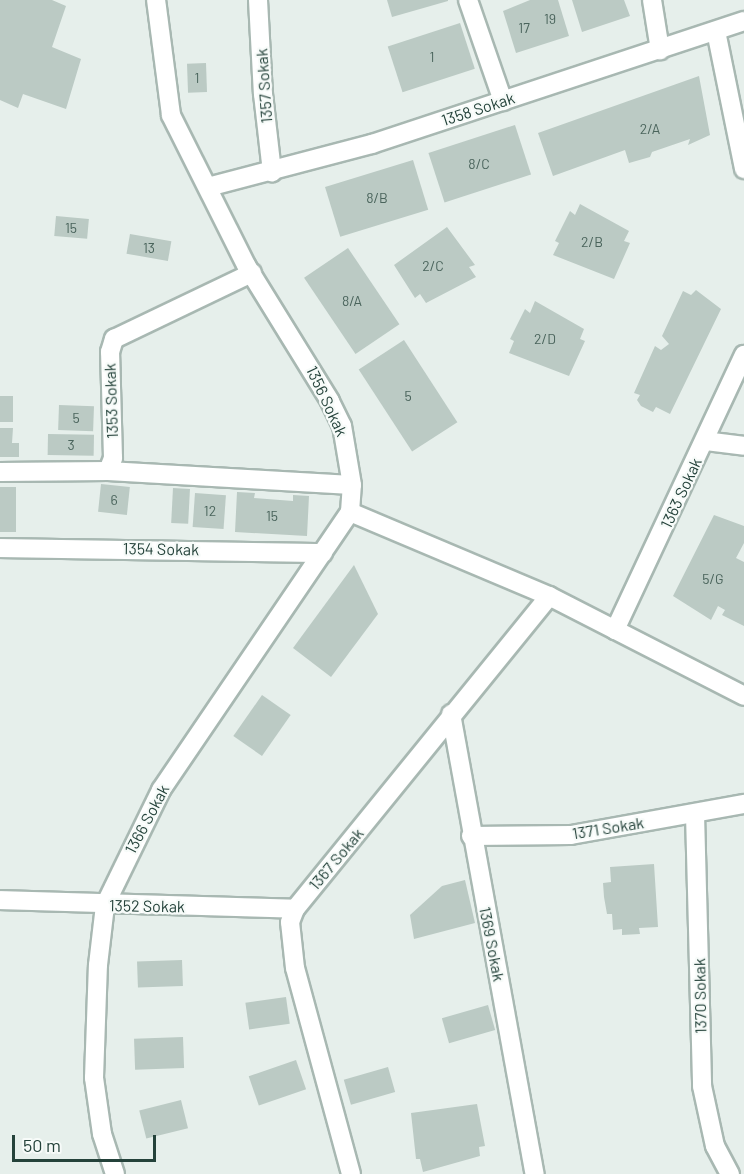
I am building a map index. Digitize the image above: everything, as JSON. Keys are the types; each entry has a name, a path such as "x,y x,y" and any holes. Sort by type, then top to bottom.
{"street":[{"name":"1356 Sokak","path":"156,0 171,115 252,273 302,350 342,426 352,485 350,512"},
{"name":"1357 Sokak","path":"258,0 263,94 272,172"},
{"path":"468,0 502,101"},
{"path":"652,0 660,50"},
{"name":"1358 Sokak","path":"208,188 372,144 744,21"},
{"path":"716,30 744,169"},
{"name":"1353 Sokak","path":"108,471 113,458 110,352 114,339 252,273"},
{"name":"1363 Sokak","path":"615,630 744,355"},
{"path":"705,441 744,446"},
{"path":"0,472 108,471 352,485"},
{"path":"350,512 549,596 744,696"},
{"name":"1366 Sokak","path":"115,1174 102,1134 94,1078 98,965 105,905 161,790 273,620 323,553 350,512"},
{"name":"1354 Sokak","path":"0,548 323,553"},
{"name":"1367 Sokak","path":"295,909 549,596"},
{"name":"1369 Sokak","path":"452,714 471,836 535,1174"},
{"name":"1371 Sokak","path":"471,836 571,835 744,804"},
{"name":"1370 Sokak","path":"695,814 702,1086 715,1146 730,1174"},
{"name":"1352 Sokak","path":"0,900 295,909"},
{"path":"295,909 290,922 295,968 351,1174"}],"building":[{"path":"0,0 52,0 66,6 52,47 81,59 66,109 23,94 18,108 0,100"},
{"path":"387,0 448,0 448,1 392,17"},
{"path":"530,0 558,0 569,36 516,53 503,11"},
{"path":"572,0 624,0 630,16 582,32"},
{"path":"460,23 475,69 403,92 388,46"},
{"path":"206,63 207,92 188,93 187,64"},
{"path":"699,76 710,135 688,145 690,139 652,152 650,157 629,163 625,150 553,176 538,133"},
{"path":"515,125 531,174 445,203 428,153"},
{"path":"413,160 428,210 340,237 325,187"},
{"path":"580,204 629,231 624,241 630,243 614,279 553,255 559,243 555,241 570,211 575,215"},
{"path":"56,216 89,219 87,239 54,236"},
{"path":"447,227 475,265 469,267 476,277 426,303 420,294 415,298 394,265"},
{"path":"130,234 171,241 168,261 127,254"},
{"path":"348,248 399,324 356,354 304,278"},
{"path":"696,290 721,309 670,414 656,407 653,412 641,406 637,400 640,395 634,393 655,346 661,350 669,344 662,336 683,291 691,295"},
{"path":"535,301 584,329 580,339 585,341 569,376 509,353 514,341 510,339 525,309 530,313"},
{"path":"404,340 457,422 412,452 359,369"},
{"path":"0,396 13,396 13,422 0,422"},
{"path":"59,405 94,406 93,431 58,430"},
{"path":"0,428 13,428 12,443 19,443 19,457 0,457"},
{"path":"48,434 94,435 94,456 48,455"},
{"path":"101,484 130,487 127,515 98,512"},
{"path":"0,487 16,487 16,532 0,532"},
{"path":"173,488 190,489 188,524 171,523"},
{"path":"237,492 255,493 254,498 293,501 293,495 309,496 307,536 235,532"},
{"path":"195,493 226,495 224,529 193,527"},
{"path":"714,515 744,526 744,543 736,558 744,562 744,626 722,615 725,610 718,606 711,620 673,596"},
{"path":"354,565 378,614 331,677 293,648"},
{"path":"262,695 291,715 262,756 233,736"},
{"path":"654,864 658,927 639,928 640,934 622,935 622,929 613,930 612,914 607,914 604,897 603,883 611,882 610,867"},
{"path":"465,880 475,923 414,939 410,915 442,886"},
{"path":"182,960 183,986 138,988 137,962"},
{"path":"286,997 290,1024 249,1029 245,1003"},
{"path":"488,1005 495,1030 449,1043 442,1018"},
{"path":"183,1037 184,1068 135,1070 134,1039"},
{"path":"296,1060 306,1089 259,1106 249,1076"},
{"path":"388,1067 395,1092 351,1105 344,1080"},
{"path":"181,1100 188,1128 146,1139 139,1110"},
{"path":"477,1104 485,1146 479,1147 480,1156 423,1172 420,1159 416,1159 411,1113"}]}
